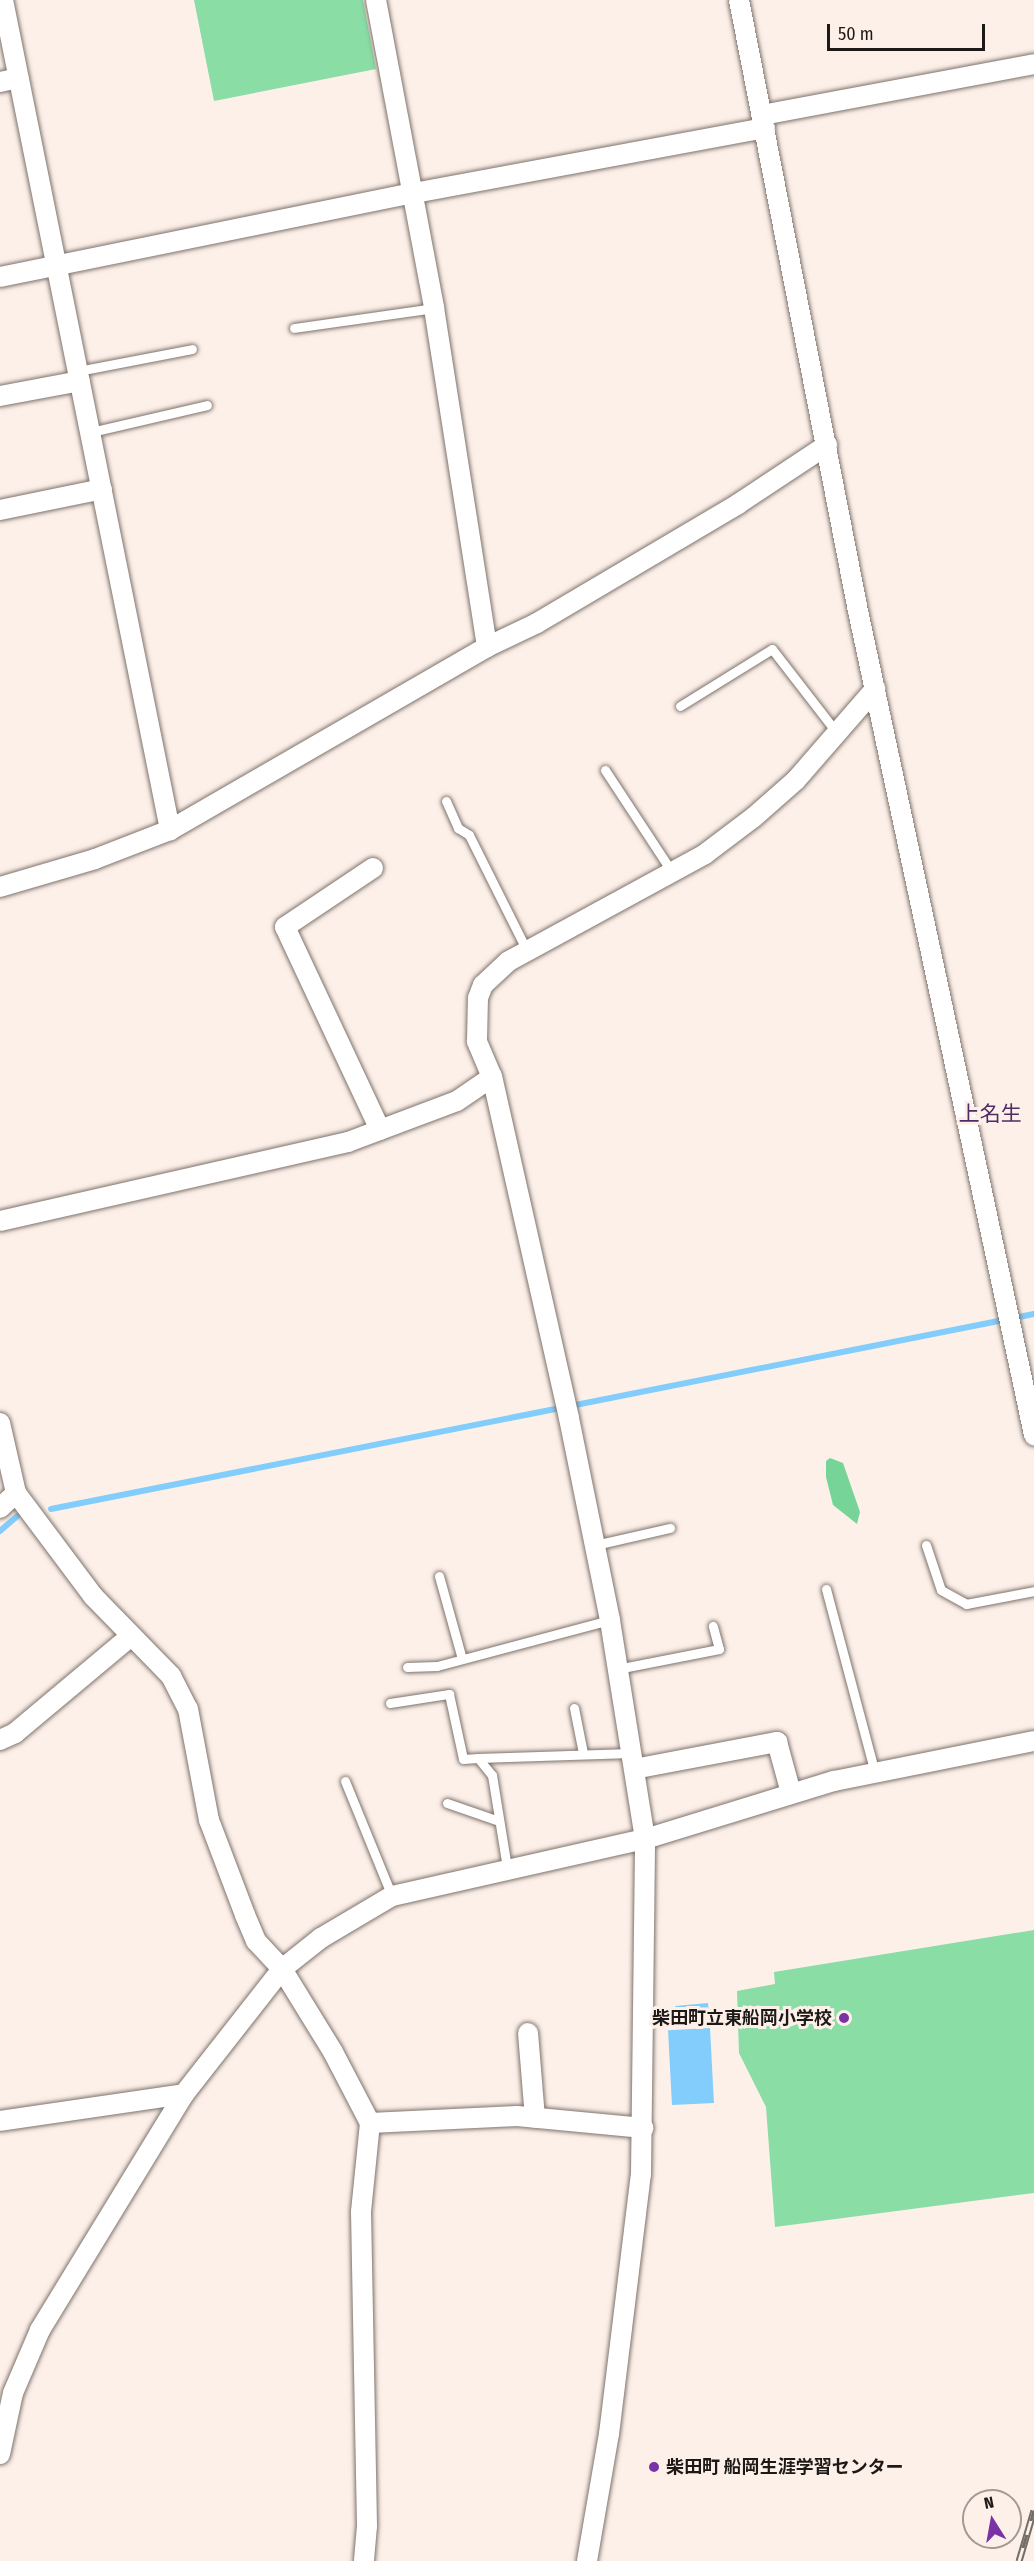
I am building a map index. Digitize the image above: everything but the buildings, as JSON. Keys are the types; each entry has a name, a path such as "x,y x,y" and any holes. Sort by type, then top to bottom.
{"street":[{"path":"3,0 10,80 57,266 170,830"},
{"path":"376,0 434,308 487,648"},
{"path":"739,0 875,689 1012,1319 1034,1435"},
{"path":"0,277 764,122 1034,64"},
{"path":"0,396 79,376"},
{"path":"0,887 94,859 170,830 487,648 537,623 738,504 827,445"},
{"path":"0,510 102,489"},
{"path":"587,2561 609,2434 641,2175 645,1839 610,1620 567,1410 492,1077 477,1041 478,998 495,970 705,854 754,817 796,780 875,689"},
{"path":"373,868 285,927 380,1131"},
{"path":"0,1221 348,1142 457,1101 492,1077"},
{"path":"2,1434 6,1501 130,1637 171,1676 188,1709 201,1786 221,1861 256,1941 282,1969 333,2052 370,2122 361,2212 367,2526 364,2561"},
{"path":"0,1740 15,1732 130,1637"},
{"path":"0,2454 7,2392 40,2330 184,2094 282,1969 321,1938 393,1896 507,1868 645,1839 790,1793 875,1773 1034,1741"},
{"path":"633,1761 777,1742 790,1793"},
{"path":"528,2033 535,2118"},
{"path":"0,2121 184,2094"},
{"path":"370,2122 491,2116 642,2128"}],"lane":[{"path":"294,328 434,308"},
{"path":"79,376 192,349"},
{"path":"91,432 207,405"},
{"path":"680,706 772,649 837,733"},
{"path":"605,770 672,872"},
{"path":"446,801 458,828 469,835 528,951"},
{"path":"595,1545 670,1528"},
{"path":"926,1545 941,1590 966,1604 1034,1591"},
{"path":"439,1576 462,1659"},
{"path":"826,1589 875,1773"},
{"path":"406,1667 462,1659 610,1620"},
{"path":"617,1669 719,1649 713,1626"},
{"path":"390,1703 449,1694 463,1759 583,1753 633,1761"},
{"path":"574,1708 583,1753"},
{"path":"478,1758 492,1776 507,1868"},
{"path":"345,1781 393,1896"},
{"path":"447,1803 499,1821"}],"green space":[{"path":"194,0 363,0 376,69 214,101"},
{"path":"830,1458 843,1463 860,1512 857,1524 833,1505 826,1477 826,1461"},
{"path":"1034,1930 1034,2193 775,2227 766,2107 739,2053 737,1991 775,1984 774,1972"}],"water":[{"path":"708,2003 709,2015 676,2018 675,2006"},
{"path":"710,2028 714,2103 672,2105 668,2030"}],"waterway":[{"path":"51,1509 1034,1314"},
{"path":"0,1531 17,1516"}],"railway":[{"path":"1019,2561 1034,2510"}],"place":[{"name":"柴田町立東船岡小学校","path":"844,2018"},
{"name":"柴田町 船岡生涯学習センター","path":"654,2467"}],"district":[{"name":"上名生","path":"990,1114"}]}
